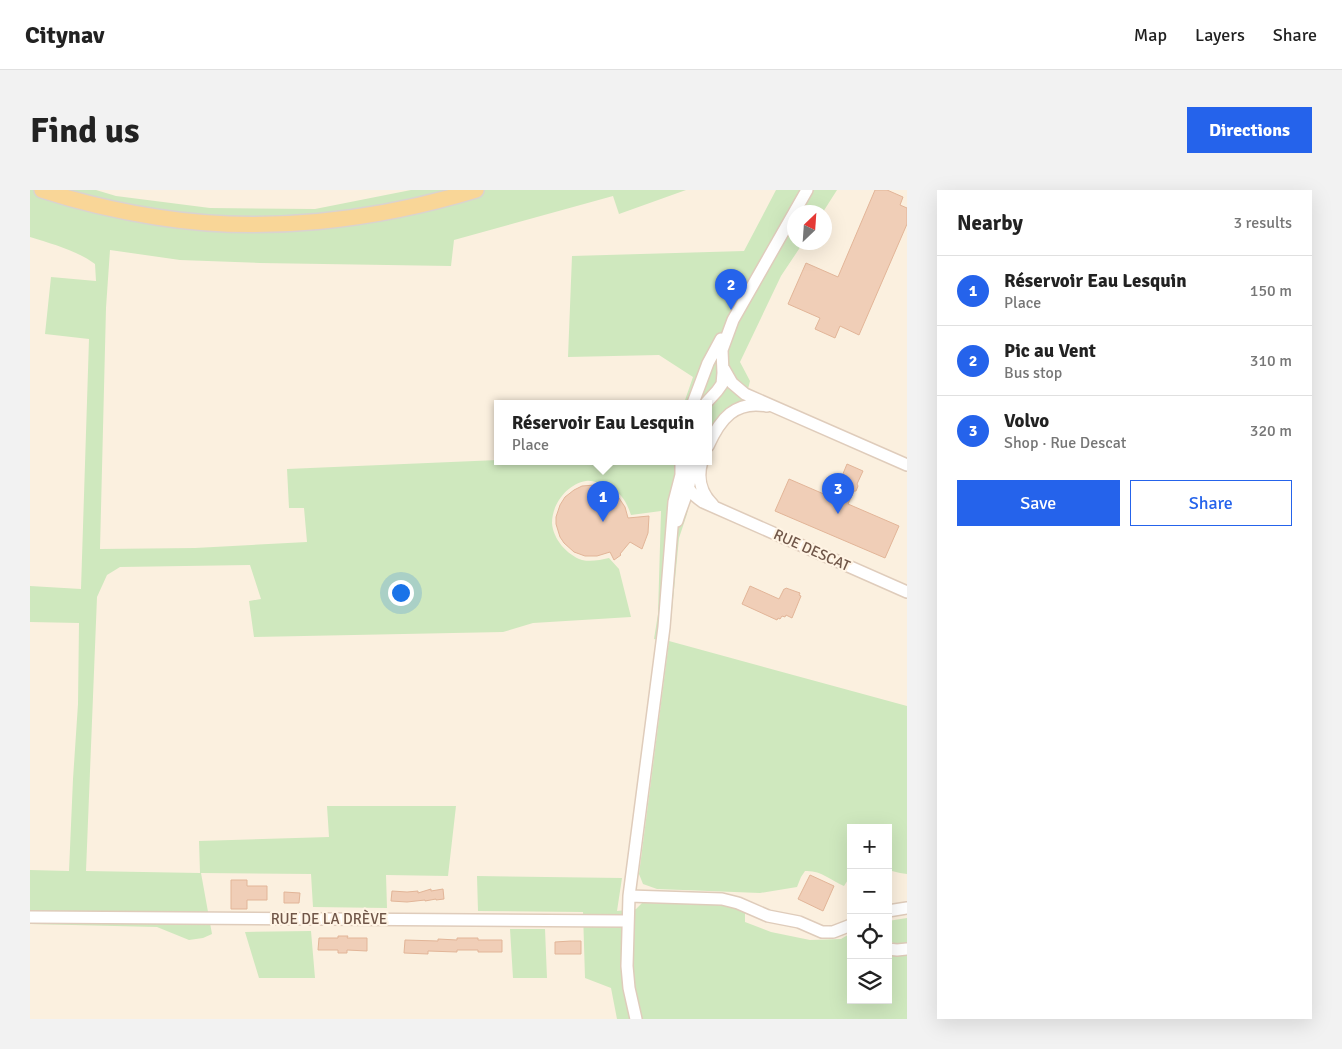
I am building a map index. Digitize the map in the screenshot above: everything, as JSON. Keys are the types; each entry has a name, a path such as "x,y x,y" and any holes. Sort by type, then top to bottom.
{"main road":[{"path":"43,190 104,207 158,217 223,224 254,224 322,222 356,217 476,190"}],"street":[{"path":"694,400 708,363 807,190"},
{"path":"727,381 722,354 733,320"},
{"path":"700,384 709,379 727,381 745,394 907,465"},
{"path":"709,400 727,381"},
{"path":"712,438 726,416 735,410 756,405 778,408"},
{"path":"681,465 682,474 688,488"},
{"path":"636,1019 627,976 629,896 659,666 681,465"},
{"path":"676,512 688,488 692,472 691,465"},
{"path":"701,465 699,475 701,486 706,497 717,509"},
{"name":"RUE DESCAT","path":"688,488 700,500 717,509 907,592"},
{"path":"629,896 722,899 768,916 799,922 822,932 832,932 847,926"},
{"path":"892,910 907,908"},
{"name":"RUE DE LA DRÈVE","path":"30,917 627,921"},
{"path":"892,949 907,950"}],"green space":[{"path":"30,190 96,190 116,196 210,208 315,209 411,190 686,190 619,214 613,196 454,240 451,266 180,260 110,250 106,308 100,549 195,548 307,542 304,508 289,508 287,469 494,460 494,465 697,465 687,514 679,538 669,641 654,639 658,614 661,511 631,515 625,500 618,493 610,487 591,481 573,486 562,496 553,516 553,529 562,546 576,558 589,561 609,558 619,569 631,617 533,623 503,632 254,637 249,601 261,599 250,565 120,567 107,575 97,597 86,871 200,873 199,841 329,837 327,806 456,806 448,876 386,875 387,908 313,907 311,874 201,873 212,934 203,938 189,940 157,927 30,924 30,870 69,871 78,704 79,623 30,622 30,586 81,589 89,339 45,334 51,277 96,281 95,264 88,259 72,251 30,237"},
{"path":"776,190 837,190 827,205 787,205 787,250 798,250 781,276 740,362 750,381 745,401 722,412 712,428 712,400 685,400 693,377 659,355 568,357 572,256 744,251"},
{"path":"669,641 907,706 907,874 892,871 892,824 847,824 847,881 844,886 816,872 805,871 797,887 760,893 657,889 643,884 639,874"},
{"path":"477,876 622,878 617,911 636,909 642,903 726,905 745,912 745,922 771,932 810,940 841,939 847,935 847,1004 892,1004 892,954 907,955 907,1019 617,1019 611,988 585,978 583,912 478,911"},
{"path":"907,918 907,942 904,944 900,945 892,942 892,920"},
{"path":"510,929 545,929 547,978 513,978"},
{"path":"311,931 315,978 259,978 245,932"}],"building":[{"path":"875,190 887,190 903,197 900,205 907,208 907,224 859,335 840,326 835,338 815,329 820,318 788,304 806,263 838,277"},
{"path":"847,464 863,471 856,491 854,491 848,504 899,526 885,558 775,511 789,479 833,498"},
{"path":"595,485 605,487 617,495 625,507 628,518 649,516 648,533 642,549 630,542 621,555 614,560 610,552 597,556 585,556 574,552 564,543 556,524 560,505 565,497 574,490 582,486"},
{"path":"750,586 779,599 786,588 800,593 799,595 801,596 792,618 786,615 777,620 742,604"},
{"path":"810,875 834,886 823,911 798,899"},
{"path":"231,880 247,880 247,886 267,886 267,900 247,900 247,909 231,909"},
{"path":"431,889 431,891 443,889 444,899 407,902 391,901 392,891 418,891 418,893"},
{"path":"284,892 300,893 299,903 284,903"},
{"path":"338,936 367,938 367,951 347,950 347,953 338,953 338,950 318,950 319,938 338,938"},
{"path":"457,938 502,940 502,952 457,950 457,952 428,951 428,954 404,953 405,940 438,941 438,939 457,940"},
{"path":"581,941 581,954 555,954 555,942"}],"place":[{"name":"Pic au Vent","path":"731,310"},
{"name":"Volvo","path":"838,514"},
{"name":"Réservoir Eau Lesquin","path":"603,522"}]}
